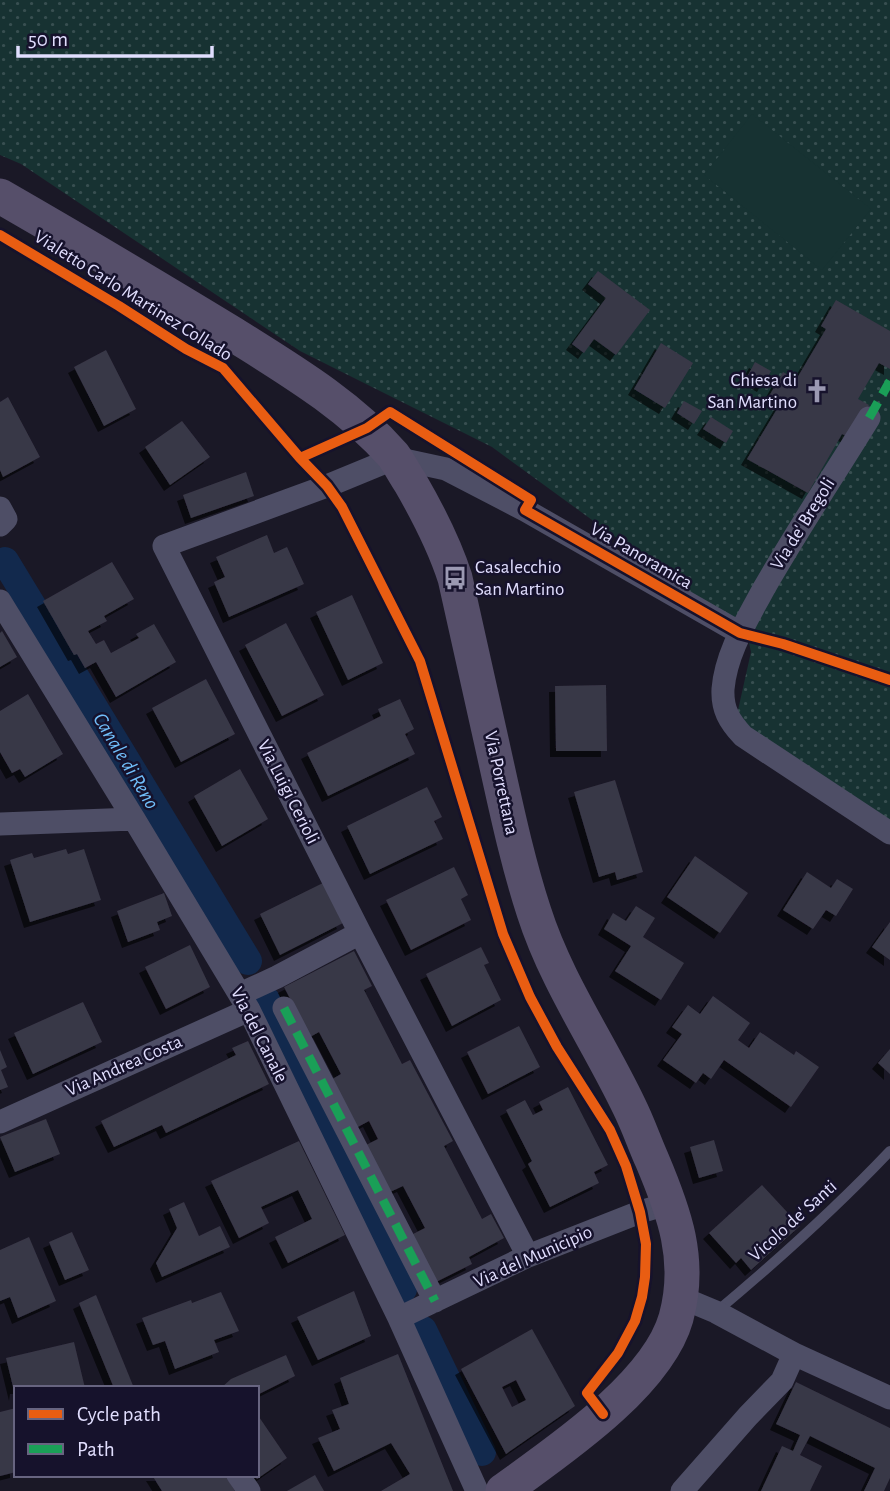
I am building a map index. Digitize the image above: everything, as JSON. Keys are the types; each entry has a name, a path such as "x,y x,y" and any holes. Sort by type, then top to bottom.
{"main road":[{"name":"Via Porrettana","path":"0,196 174,298 340,404 395,458 427,511 443,545 455,578 517,858 534,915 554,964 629,1106 670,1203 677,1227 682,1273 676,1319 663,1349 652,1364 628,1391 567,1444 503,1491"}],"street":[{"name":"Via de' Bregoli","path":"740,633 779,562 869,418"},
{"name":"Via Panoramica","path":"395,458 446,469 526,510 740,633"},
{"name":"Via Luigi Cerioli","path":"395,458 164,547 528,1256"},
{"path":"0,508 6,519 0,525"},
{"name":"Via del Canale","path":"0,601 244,1002 399,1318 477,1491"},
{"path":"740,633 723,690 725,710 734,726 743,736 890,833"},
{"path":"0,824 134,819"},
{"name":"Via Andrea Costa","path":"0,1122 244,1002 277,977 360,933"},
{"path":"284,1008 435,1301"},
{"name":"Via del Municipio","path":"399,1318 528,1256 670,1203"},
{"path":"680,1297 716,1312 793,1354 890,1398"},
{"path":"682,1491 782,1381 793,1354"}],"lane":[{"name":"Vicolo de' Santi","path":"716,1312 844,1200 890,1152"}],"green space":[{"path":"0,0 890,0 890,829 736,719 751,652 747,633 492,447 300,351 21,164 0,155"},
{"path":"752,114 871,209 822,270 704,175"}],"building":[{"path":"598,271 650,310 616,355 594,339 584,353 572,344 606,298 588,284"},
{"name":"Chiesa di San Martino","path":"836,300 890,331 890,369 879,363 858,399 869,405 850,438 842,434 808,493 747,459 780,404 768,398 783,372 796,380 826,329 821,326"},
{"path":"661,343 693,363 665,408 634,389"},
{"path":"106,350 136,409 104,426 74,367"},
{"path":"755,362 771,371 763,386 747,377"},
{"path":"8,397 40,457 3,477 0,470 0,402"},
{"path":"684,401 702,411 694,424 677,413"},
{"path":"711,417 733,431 726,443 703,429"},
{"path":"182,421 210,457 170,485 145,447"},
{"path":"246,472 254,496 191,518 183,495"},
{"path":"267,535 274,553 287,547 304,584 229,617 214,582 225,577 216,557"},
{"path":"112,562 134,599 104,616 107,621 88,631 96,644 104,640 111,653 139,638 136,634 154,624 176,662 116,697 96,662 85,668 77,654 74,655 43,601"},
{"path":"352,595 383,663 348,680 316,612"},
{"path":"286,623 324,695 282,716 245,645"},
{"path":"2,631 17,657 0,667 0,633"},
{"path":"206,679 235,734 181,762 152,708"},
{"path":"606,685 607,751 556,751 555,686"},
{"path":"28,694 63,754 25,777 20,769 12,773 0,752 0,711"},
{"path":"400,699 414,729 405,734 415,754 328,796 307,753 381,716 378,709"},
{"path":"240,769 268,819 222,846 194,796"},
{"path":"615,780 643,872 617,880 615,872 599,877 574,792"},
{"path":"427,787 442,817 434,821 443,839 370,874 347,826"},
{"path":"66,849 68,854 84,849 101,900 30,922 10,860 32,853 34,858"},
{"path":"695,856 748,893 720,933 667,897"},
{"path":"454,867 468,895 461,899 471,920 411,950 386,900"},
{"path":"807,872 831,888 837,879 853,889 836,916 826,910 813,929 783,910"},
{"path":"323,883 343,923 280,955 260,914"},
{"path":"164,893 172,916 157,922 160,930 128,942 117,911"},
{"path":"636,906 655,918 643,937 684,963 661,1000 615,971 631,946 604,929 613,913 626,921"},
{"path":"890,922 890,960 872,947"},
{"path":"190,945 210,987 166,1009 145,967"},
{"path":"481,947 489,963 484,965 501,1000 452,1026 426,974"},
{"path":"354,951 372,986 364,990 402,1064 410,1060 453,1141 444,1146 482,1219 491,1214 504,1238 469,1257 472,1264 436,1282 411,1235 425,1228 403,1186 390,1192 366,1145 378,1139 369,1121 354,1129 329,1081 341,1074 319,1032 310,1037 284,987"},
{"path":"713,996 750,1023 738,1040 749,1048 760,1032 794,1055 796,1051 819,1067 791,1107 724,1060 711,1079 703,1073 696,1083 663,1060 682,1034 672,1027 688,1005 700,1014"},
{"path":"83,1002 102,1042 33,1074 14,1033"},
{"path":"519,1026 540,1067 488,1094 467,1052"},
{"path":"248,1041 269,1084 166,1133 162,1125 114,1147 101,1121 236,1055 232,1048"},
{"path":"890,1049 890,1074 878,1063"},
{"path":"0,1050 7,1067 1,1070 8,1087 0,1090"},
{"path":"568,1087 608,1165 594,1172 599,1183 550,1207 528,1164 532,1161 506,1110 525,1100 533,1115 543,1110 539,1102"},
{"path":"46,1119 60,1154 15,1172 0,1137"},
{"path":"714,1140 723,1171 699,1178 690,1147"},
{"path":"299,1141 345,1235 288,1263 275,1237 312,1219 298,1190 261,1207 269,1223 239,1238 211,1181"},
{"path":"762,1185 800,1226 751,1270 741,1258 736,1263 709,1233"},
{"path":"184,1202 199,1236 220,1226 230,1247 162,1277 156,1263 177,1228 169,1209"},
{"path":"72,1232 89,1270 65,1280 49,1242"},
{"path":"29,1237 56,1301 18,1318 10,1297 0,1301 0,1250"},
{"path":"354,1291 371,1336 318,1360 297,1317"},
{"path":"221,1292 239,1331 214,1340 219,1352 175,1369 165,1341 153,1345 142,1318"},
{"path":"96,1295 133,1386 113,1386 79,1303"},
{"path":"532,1329 575,1406 506,1454 461,1369","holes":["516,1380 526,1400 512,1407 502,1387"]},
{"path":"74,1342 85,1386 14,1386 14,1391 6,1358"},
{"path":"398,1354 453,1491 381,1491 410,1474 391,1443 334,1471 318,1438 340,1429 332,1410 349,1404 340,1378"},
{"path":"286,1355 295,1376 259,1394 259,1386 223,1386 231,1379"},
{"path":"796,1382 890,1428 890,1478 884,1491 864,1491 875,1468 810,1436 800,1455 822,1466 810,1491 761,1491 782,1446 793,1451 800,1435 776,1424"},
{"path":"14,1408 14,1472 0,1476 0,1412"},
{"path":"259,1417 287,1458 257,1479 256,1477 259,1477"},
{"path":"315,1475 324,1491 287,1491"},
{"path":"153,1477 226,1477 235,1491 162,1491"}],"waterway":[{"name":"Canale di Reno","path":"5,561 248,961"},
{"path":"266,1000 403,1289"},
{"path":"423,1330 482,1452"}],"marked path":[{"path":"869,418 890,381"},
{"path":"284,1008 435,1301"}],"cycle path":[{"name":"Vialetto Carlo Martinez Collado","path":"0,235 186,349 223,368 327,486 342,507 420,661 503,934 530,997 557,1047 610,1130 626,1166 640,1212 646,1244 645,1277 635,1321 618,1353 587,1393 603,1414"},
{"path":"300,458 367,428 390,412 531,500 525,510 740,633 783,644 890,680"}],"place":[{"name":"Chiesa di San Martino","path":"817,391"},
{"name":"Casalecchio San Martino","path":"455,578"}]}
